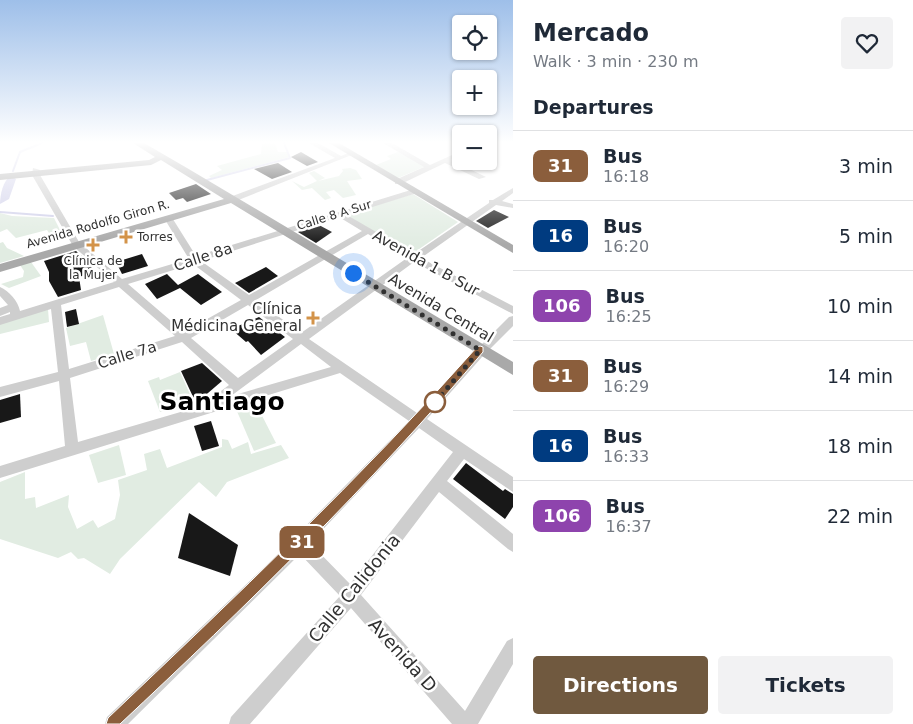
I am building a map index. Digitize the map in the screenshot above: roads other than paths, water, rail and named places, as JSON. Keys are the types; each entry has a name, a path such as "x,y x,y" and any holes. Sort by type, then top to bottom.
{"main road":[{"name":"Avenida Central","path":"196,177 373,286 513,369"},
{"path":"389,177 513,250"},
{"name":"Avenida Rodolfo Giron R.","path":"0,268 233,199"}],"street":[{"path":"39,177 76,244 238,385"},
{"path":"233,199 291,177"},
{"path":"398,182 409,177"},
{"path":"205,409 373,286 492,202 513,190"},
{"name":"Calle 8 A Sur","path":"284,230 414,192"},
{"path":"492,202 513,206"},
{"name":"Avenida 1 B Sur","path":"340,214 367,232 513,310"},
{"path":"168,218 194,260 341,368 513,485"},
{"name":"Calle 8a","path":"15,312 56,304 284,230"},
{"name":"Calle 7a","path":"0,392 64,375 185,337 249,302 367,232"},
{"path":"0,290 6,295 15,312"},
{"path":"56,304 72,450"},
{"path":"0,312 15,312"},
{"path":"0,321 15,312"},
{"path":"114,724 300,543 419,420 480,350 513,320"},
{"path":"0,472 341,368"},
{"name":"Calle Calidonia","path":"238,724 351,596 460,452 458,447"},
{"path":"438,482 512,540"},
{"name":"Avenida D","path":"300,543 351,596 466,724"},
{"path":"466,724 513,647"}],"waterway":[{"path":"207,180 219,177"},
{"path":"0,201 4,199 11,179"},
{"path":"0,212 53,216"}],"place":[{"name":"Torres","path":"126,237"},
{"name":"Clínica de la Mujer","path":"93,245"},
{"name":"Clínica Médicina General","path":"313,318"}],"district":[{"name":"Santiago","path":"222,401"}]}
